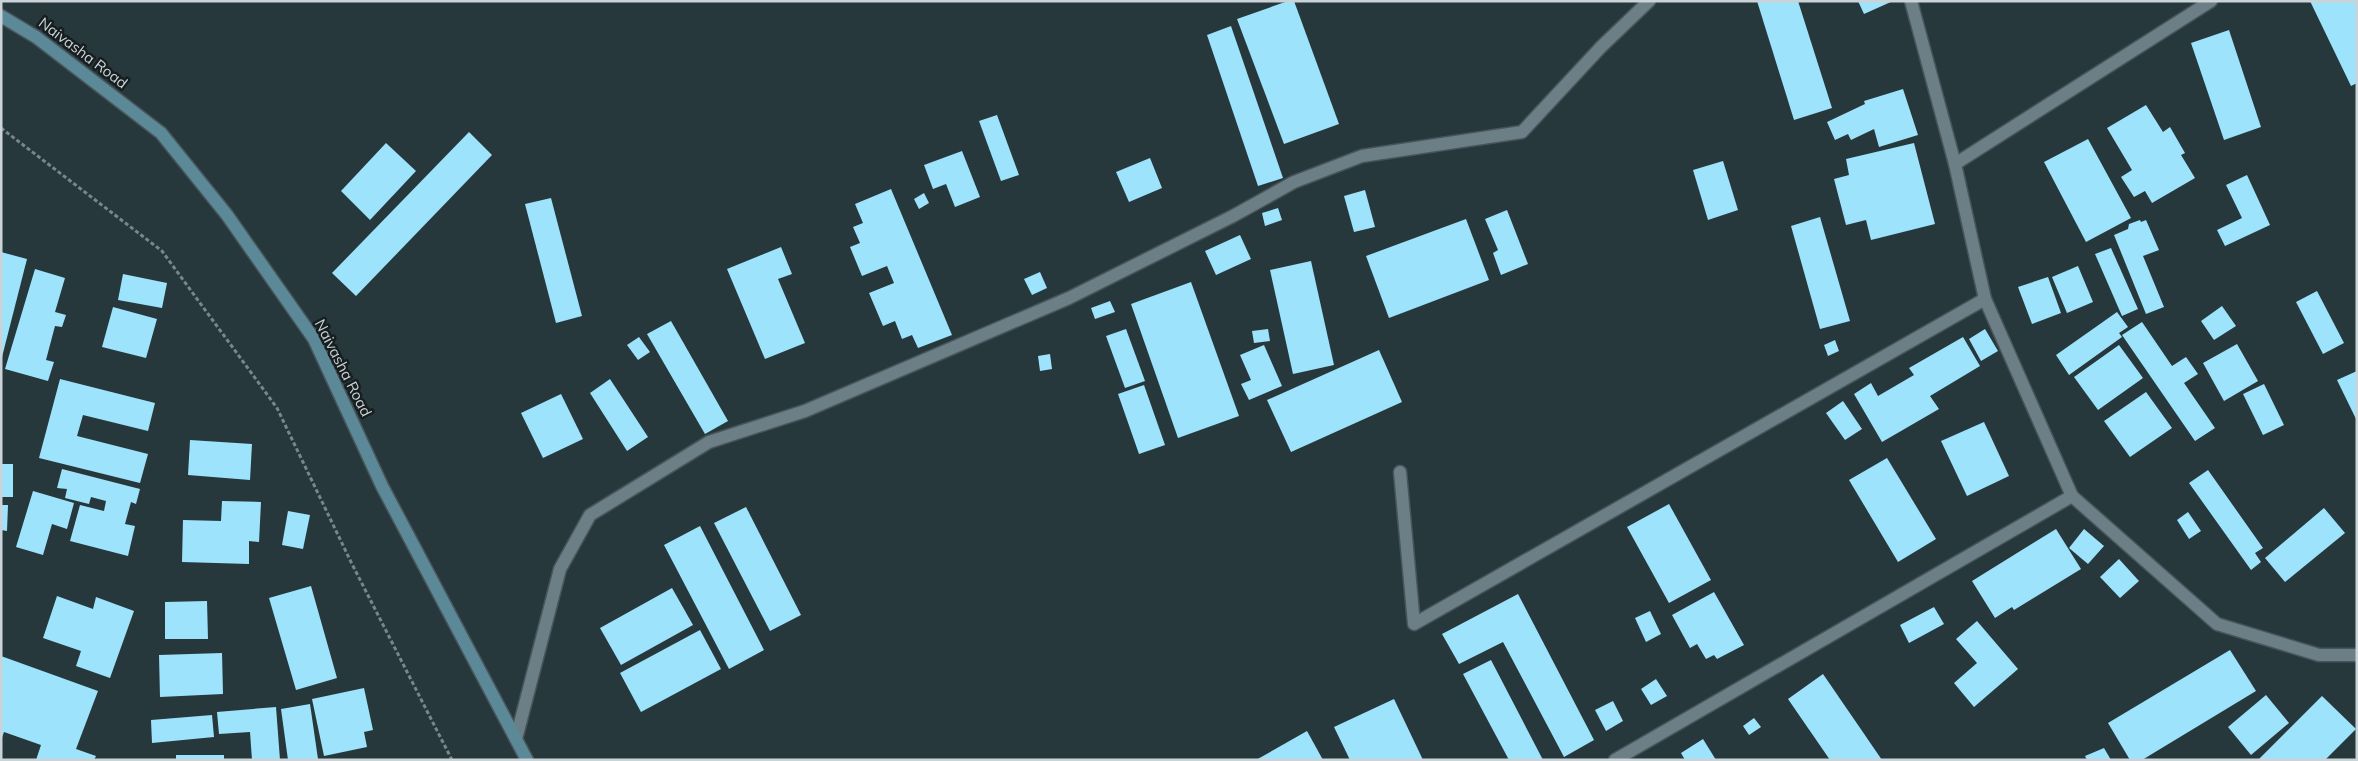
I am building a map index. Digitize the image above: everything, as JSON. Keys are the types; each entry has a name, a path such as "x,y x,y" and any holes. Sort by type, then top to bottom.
{"main road":[{"name":"Naivasha Road","path":"1,16 36,37 161,133 226,215 314,338 382,486 527,760"}],"street":[{"path":"516,739 560,569 590,515 709,442 805,411 1069,298 1232,216 1294,182 1362,156 1522,132 1601,47 1649,1"},
{"path":"1911,1 1955,164 1985,299 2072,496 2217,624 2319,655 2357,655"},
{"path":"1955,164 2211,1"},
{"path":"1400,472 1414,624 1985,299"},
{"path":"1615,760 2072,496"}],"path":[{"path":"1,128 162,251 277,408 351,562 452,760"}],"building":[{"path":"1288,1 1294,1 1339,124 1284,144 1237,19"},
{"path":"1757,1 1798,1 1832,108 1794,120"},
{"path":"1858,1 1893,1 1864,14"},
{"path":"2310,1 2357,1 2357,83 2351,86"},
{"path":"1231,26 1283,178 1258,186 1207,35"},
{"path":"2229,30 2261,127 2224,140 2191,43"},
{"path":"1903,89 1918,135 1879,147 1874,129 1851,140 1848,134 1835,140 1827,122 1865,104 1864,101"},
{"path":"2146,105 2163,132 2170,127 2185,153 2181,155 2195,178 2152,203 2145,191 2134,197 2121,177 2132,170 2107,128"},
{"path":"997,115 1019,175 1001,181 979,121"},
{"path":"469,132 492,155 356,296 332,273"},
{"path":"2088,139 2131,218 2086,242 2044,162"},
{"path":"386,143 416,171 370,220 341,191"},
{"path":"1914,143 1935,224 1871,240 1866,220 1846,225 1834,179 1849,175 1846,159"},
{"path":"962,151 980,197 955,207 946,184 933,189 924,165"},
{"path":"1150,158 1162,188 1129,202 1116,172"},
{"path":"1723,161 1738,210 1708,220 1693,170"},
{"path":"2247,175 2270,225 2225,246 2217,230 2242,218 2226,185"},
{"path":"891,189 952,335 918,348 912,335 902,339 895,321 883,326 869,293 894,283 887,266 862,276 850,247 860,243 853,227 863,223 855,204"},
{"path":"1365,190 1375,227 1354,232 1344,196"},
{"path":"924,193 929,203 919,209 914,199"},
{"path":"551,198 582,316 556,323 525,204"},
{"path":"1278,208 1282,220 1265,226 1262,213"},
{"path":"1507,210 1528,264 1501,275 1493,253 1498,250 1485,219"},
{"path":"1820,217 1850,321 1820,329 1791,226"},
{"path":"1466,219 1489,280 1389,318 1366,256"},
{"path":"2140,220 2141,222 2146,220 2159,250 2143,256 2164,307 2146,314 2114,235 2128,229 2129,224"},
{"path":"1240,235 1251,259 1216,275 1205,251"},
{"path":"781,247 792,274 778,279 805,343 765,359 727,269"},
{"path":"2111,248 2138,309 2122,316 2095,254"},
{"path":"1,252 27,259 2,357 1,357"},
{"path":"1311,261 1334,365 1293,374 1270,270"},
{"path":"2078,266 2093,302 2067,313 2052,277"},
{"path":"35,269 65,278 55,312 66,315 62,327 55,326 46,360 54,362 48,381 5,369"},
{"path":"1040,272 1047,288 1032,295 1024,279"},
{"path":"123,274 167,283 162,308 118,300"},
{"path":"2048,277 2061,313 2032,324 2018,287"},
{"path":"1191,282 1239,416 1178,438 1131,304"},
{"path":"2317,291 2344,343 2323,354 2296,302"},
{"path":"1110,301 1115,312 1095,319 1091,308"},
{"path":"2222,306 2236,326 2214,340 2201,321"},
{"path":"113,307 157,319 146,358 102,347"},
{"path":"2117,312 2128,327 2119,333 2122,337 2069,375 2056,355"},
{"path":"671,321 728,421 705,434 647,334"},
{"path":"2142,322 2172,366 2186,357 2198,374 2184,383 2215,428 2195,441 2122,335"},
{"path":"1126,329 1145,381 1125,388 1106,336"},
{"path":"1268,329 1270,341 1254,343 1252,331"},
{"path":"1985,329 1998,351 1981,361 1969,339"},
{"path":"639,337 650,352 638,360 627,345"},
{"path":"1963,337 1980,366 1930,396 1939,409 1882,442 1854,394 1871,383 1878,396 1914,375 1909,368"},
{"path":"1835,340 1839,351 1828,356 1824,345"},
{"path":"2237,344 2258,381 2224,401 2203,363"},
{"path":"1264,345 1282,386 1249,400 1241,384 1251,380 1240,355"},
{"path":"2119,345 2143,378 2098,410 2074,377"},
{"path":"1379,350 1402,402 1291,452 1267,400"},
{"path":"1050,354 1052,369 1040,371 1038,356"},
{"path":"2357,371 2357,421 2337,380"},
{"path":"60,379 155,403 148,431 83,415 77,436 148,454 140,483 39,458"},
{"path":"610,379 648,437 627,451 590,393"},
{"path":"2264,384 2284,425 2263,435 2243,394"},
{"path":"1144,385 1165,445 1139,454 1118,394"},
{"path":"2146,392 2172,428 2130,457 2104,421"},
{"path":"561,394 583,439 543,458 521,413"},
{"path":"1843,401 1862,429 1845,440 1826,413"},
{"path":"1984,422 2009,476 1967,496 1941,441"},
{"path":"190,440 252,444 250,480 188,475"},
{"path":"1887,458 1936,539 1898,562 1849,480"},
{"path":"1,464 13,464 13,497 1,497"},
{"path":"62,469 140,489 136,504 131,502 125,524 135,526 128,556 70,541 80,505 104,511 106,501 91,497 89,504 65,498 67,489 57,488"},
{"path":"2208,470 2263,548 2255,553 2261,562 2251,570 2189,483"},
{"path":"33,491 74,503 67,529 52,524 43,555 16,547"},
{"path":"222,501 261,502 259,542 249,541 249,564 182,562 183,520 221,521"},
{"path":"1669,504 1711,580 1669,603 1627,527"},
{"path":"1,505 8,505 7,531 1,530"},
{"path":"746,507 801,615 770,631 714,523"},
{"path":"2324,508 2345,533 2285,582 2265,558"},
{"path":"288,511 310,515 303,549 282,545"},
{"path":"2188,512 2201,531 2189,539 2177,520"},
{"path":"700,526 764,650 729,669 664,545"},
{"path":"2056,529 2081,569 2014,610 2012,607 1995,618 1972,581"},
{"path":"2084,529 2104,546 2088,564 2069,548"},
{"path":"2119,559 2139,581 2120,598 2100,577"},
{"path":"311,586 337,678 296,690 269,598"},
{"path":"672,588 693,625 621,665 600,628"},
{"path":"1714,592 1744,645 1717,659 1714,655 1706,659 1697,644 1690,648 1672,615"},
{"path":"1518,594 1594,740 1564,757 1503,642 1459,664 1442,634"},
{"path":"57,596 93,609 96,597 134,611 110,678 76,666 81,651 43,638"},
{"path":"207,601 208,639 165,639 165,602"},
{"path":"1934,607 1944,624 1909,643 1900,625"},
{"path":"1650,611 1661,634 1646,642 1635,618"},
{"path":"1977,621 2018,669 1974,707 1954,683 1977,663 1956,639"},
{"path":"700,630 721,669 641,712 620,673"},
{"path":"2230,650 2256,691 2142,760 2130,760 2108,723"},
{"path":"222,653 223,694 160,697 159,655"},
{"path":"1,656 98,691 76,749 96,756 94,760 36,760 41,745 4,732 1,740"},
{"path":"1491,660 1543,760 1509,760 1463,674"},
{"path":"1823,674 1882,760 1830,760 1788,699"},
{"path":"1656,679 1667,696 1651,705 1641,689"},
{"path":"364,688 373,730 364,732 367,747 324,756 312,699"},
{"path":"2266,695 2289,723 2251,755 2228,727"},
{"path":"2322,696 2356,729 2325,760 2258,760"},
{"path":"1394,699 1423,760 1350,760 1334,727"},
{"path":"1613,701 1623,721 1606,731 1595,710"},
{"path":"310,704 318,759 288,760 281,709"},
{"path":"276,707 280,760 252,760 250,732 219,734 217,712"},
{"path":"212,715 214,737 152,743 151,720"},
{"path":"1754,718 1761,727 1749,735 1743,726"},
{"path":"1307,731 1323,760 1256,760"},
{"path":"1703,739 1716,760 1685,760 1681,753"},
{"path":"2104,748 2111,760 2087,760 2085,756"},
{"path":"176,755 224,755 224,760 176,760"}]}
